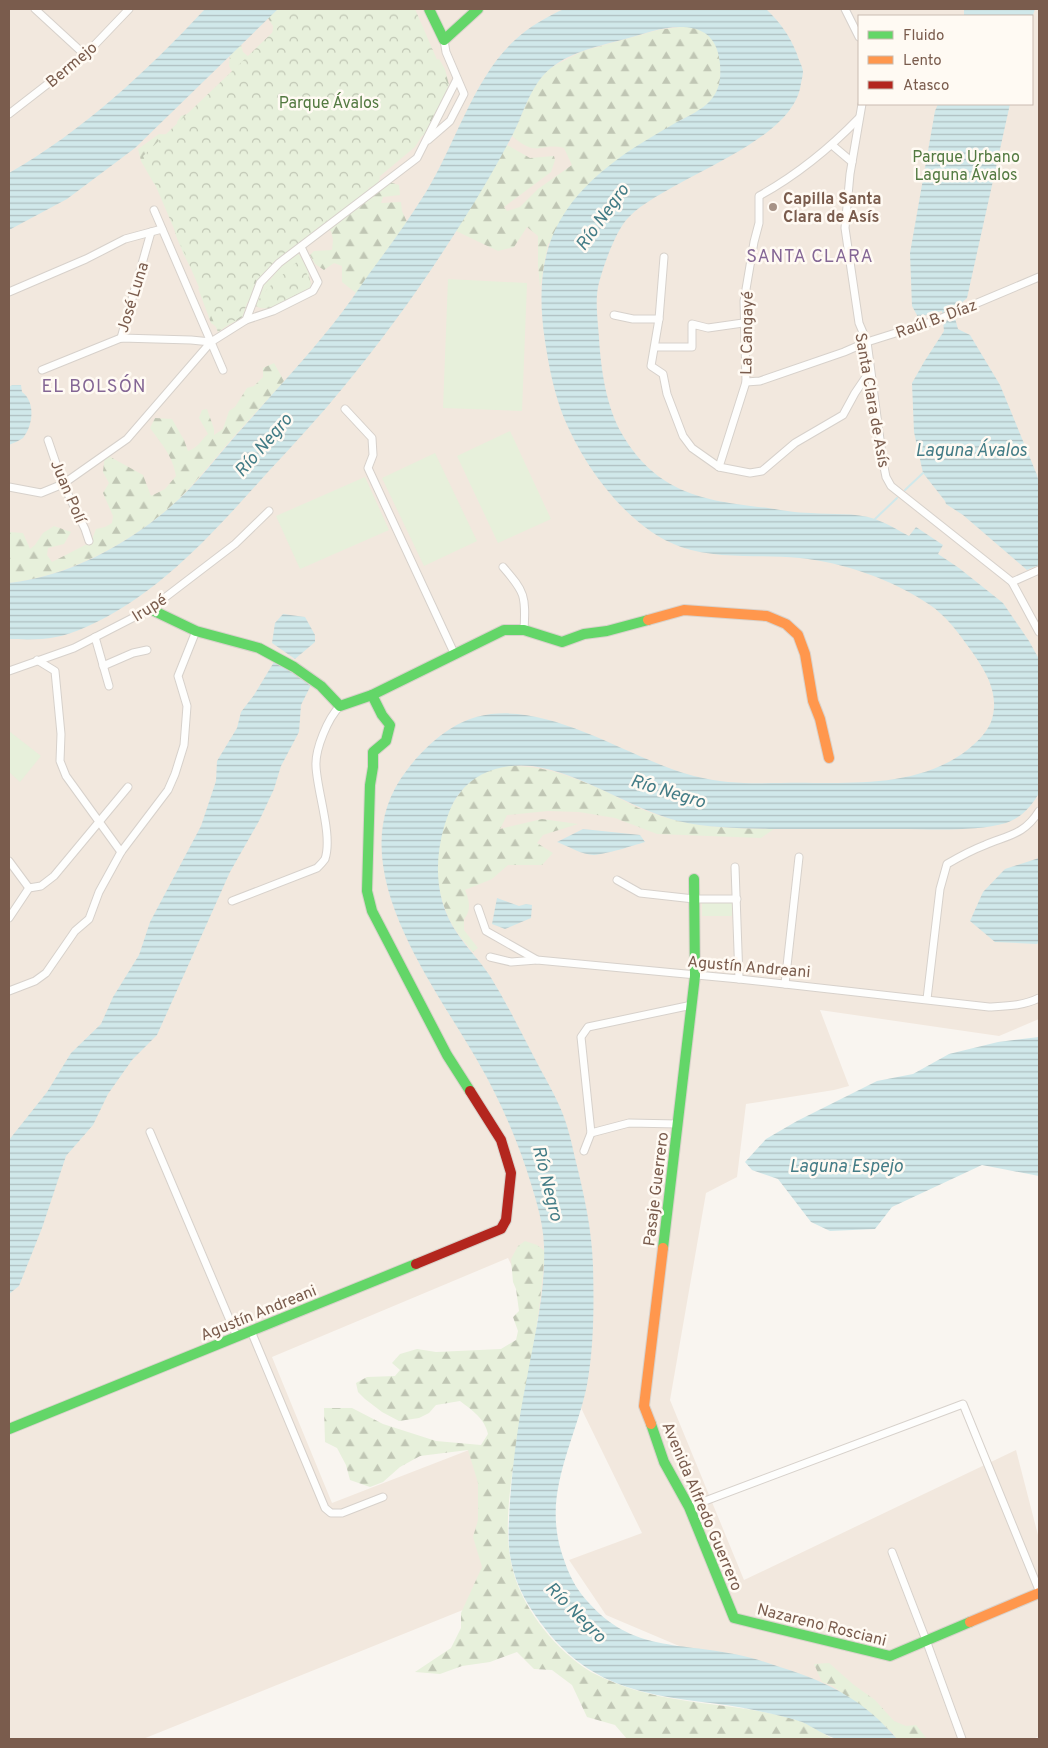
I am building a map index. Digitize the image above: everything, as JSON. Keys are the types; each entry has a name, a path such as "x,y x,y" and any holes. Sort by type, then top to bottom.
{"street":[{"path":"35,9 85,55"},
{"name":"Bermejo","path":"9,114 85,55 129,9"},
{"path":"426,142 450,121 464,94 446,52 444,40 429,9"},
{"path":"444,40 478,9"},
{"path":"845,9 858,35"},
{"path":"246,320 260,283 279,263 417,158 457,79"},
{"name":"Santa Clara de Asís","path":"862,105 852,162 846,228 860,322 867,342 884,468 891,486 1012,582 1039,632"},
{"name":"La Cangayé","path":"719,467 746,382 744,300 759,223 759,196 786,182 832,145 859,118"},
{"path":"832,145 852,162"},
{"path":"154,210 223,370"},
{"path":"9,292 86,259 125,239 162,229"},
{"name":"José Luna","path":"42,370 121,338 151,232"},
{"path":"9,487 41,493 63,484 127,439 211,342 246,320 273,311 313,291 318,282 301,247"},
{"path":"664,257 659,319 652,366 663,374 667,394 683,436 692,448 719,467 750,473 762,470 794,443 843,415 870,371"},
{"name":"Raúl B. Díaz","path":"746,382 760,381 844,352 867,342 937,320 1039,277"},
{"path":"614,315 633,319 659,319"},
{"path":"655,347 692,347 692,324 708,328 744,323"},
{"path":"121,338 211,342"},
{"path":"345,409 372,438 373,455 368,468 455,655"},
{"name":"Juan Polí","path":"48,440 63,484 89,542"},
{"name":"Irupé","path":"9,671 74,648 150,609 235,544 269,510"},
{"path":"503,567 519,586 524,597 524,630"},
{"path":"1012,582 1039,570"},
{"path":"150,609 196,631 259,648 294,667 322,686 340,706"},
{"path":"232,901 317,868 324,860 327,838 315,764 324,731 332,714 340,706 372,695 504,630 524,630 562,642 584,634 607,631 684,610 767,616 786,624 798,635 805,654 813,701 820,719 829,758"},
{"path":"9,992 35,981 46,973 75,931 88,919 98,892 121,852 163,796 175,774 184,745 187,706 178,676 196,631"},
{"path":"95,637 109,686"},
{"path":"103,666 133,653 147,650"},
{"path":"37,660 55,671 61,734 60,761 66,776 121,852"},
{"name":"Agustín Andreani","path":"9,1429 501,1228 506,1220 511,1173 501,1140 447,1055 372,911 367,891 370,785 373,752 386,742 390,725 382,715 372,695"},
{"path":"9,918 29,888 41,886 54,876 128,786"},
{"path":"927,999 940,889 947,864 971,851 1024,829 1032,822 1039,810"},
{"path":"785,984 799,857"},
{"path":"9,860 29,888"},
{"path":"735,867 739,979"},
{"name":"Pasaje Guerrero","path":"644,1406 695,976 694,879"},
{"path":"617,880 640,893 694,899 737,899"},
{"name":"Agustín Andreani","path":"478,908 486,931 537,960 739,979 988,1006 1013,1005 1031,1002 1039,998"},
{"path":"490,957 511,962 537,960"},
{"path":"584,1151 591,1133 581,1037 588,1027 692,1005"},
{"path":"591,1133 629,1123 678,1124"},
{"path":"150,1132 237,1337"},
{"path":"251,1331 325,1508 331,1513 342,1513 383,1497"},
{"path":"689,1507 963,1404 1039,1591"},
{"name":"Avenida Alfredo Guerrero","path":"644,1406 664,1462 689,1507 734,1618"},
{"path":"892,1552 962,1739"},
{"name":"Nazareno Rosciani","path":"734,1618 890,1656 1039,1591"}],"shaded area":[{"path":"9,9 1039,9 1039,1019 999,1036 820,1010 849,1086 746,1104 737,1177 706,1193 670,1400 744,1580 1016,1450 1039,1539 1039,1736 1033,1739 881,1739 698,1654 606,1615 569,1560 642,1533 508,1258 272,1357 332,1503 505,1436 500,1595 143,1739 9,1739"}],"green space":[{"name":"Parque Ávalos","path":"278,9 365,9 436,60 439,59 445,69 449,85 424,136 413,132 373,171 380,177 378,185 368,188 371,191 389,182 399,185 400,195 383,197 381,203 401,202 402,211 407,222 356,293 342,282 342,266 334,263 324,270 315,264 310,255 314,251 332,250 333,240 331,231 315,226 313,235 297,239 271,262 259,280 270,280 287,258 298,253 308,268 311,287 273,309 260,308 242,300 243,317 218,328 211,323 198,288 209,291 195,276 184,255 176,236 167,200 153,182 141,161 138,149 159,134 177,135 177,122 181,116 192,112 238,82 229,66 230,55 241,45 243,52 250,58 272,38 273,26 268,18"},
{"name":"Parque Ávalos","path":"297,9 415,9 448,85 415,147 255,280 243,315 218,332 143,156"},
{"path":"687,26 699,29 705,33 717,46 721,69 717,92 702,108 679,121 548,244 540,287 538,236 527,227 514,247 498,251 456,231 507,145 530,158 554,156 555,160 551,172 504,207 507,211 520,207 538,189 572,165 564,148 528,147 512,136 535,84 550,68 583,51 658,30"},
{"path":"300,259 311,283 308,289 269,308 256,303 268,288"},
{"path":"448,279 527,283 522,411 443,408"},
{"path":"274,363 284,381 194,483 169,508 134,534 94,557 51,574 9,583 9,532 23,533 30,549 43,533 54,526 71,532 64,544 48,548 47,555 52,562 91,542 96,529 112,523 113,516 103,493 109,483 103,472 105,454 143,475 151,496 165,489 176,476 169,456 150,428 155,418 172,419 188,451 197,446 208,434 199,418 202,410 207,409 214,429 214,435 223,429 229,411 235,407 247,388 254,386 263,377 263,368"},
{"path":"510,431 551,519 498,543 457,456"},
{"path":"435,453 477,541 424,566 382,478"},
{"path":"365,477 389,530 300,569 276,516"},
{"path":"9,731 41,756 20,782 9,772"},
{"path":"517,766 541,769 577,779 642,809 678,821 709,826 774,829 761,838 657,834 615,818 579,812 548,811 507,815 500,829 542,819 578,824 543,835 537,843 553,853 542,865 508,865 492,879 465,890 469,905 467,916 464,919 464,930 478,948 473,952 452,925 440,894 437,865 442,830 453,802 472,780 483,772 497,767"},
{"path":"702,901 733,902 732,916 702,916"},
{"path":"525,1241 537,1245 545,1251 534,1344 511,1481 508,1543 515,1578 530,1610 540,1625 564,1651 591,1672 609,1680 626,1687 668,1698 776,1714 811,1726 833,1739 627,1739 615,1725 587,1717 572,1685 552,1670 534,1669 517,1652 490,1662 462,1666 440,1674 415,1672 451,1648 461,1628 461,1613 482,1567 473,1537 478,1520 478,1483 468,1450 420,1456 400,1467 383,1482 370,1487 350,1480 346,1465 337,1448 325,1442 324,1408 352,1408 383,1424 436,1441 481,1445 488,1434 484,1424 477,1415 460,1401 436,1405 429,1413 419,1418 399,1421 382,1412 365,1399 358,1392 356,1383 367,1377 395,1376 400,1370 392,1363 400,1354 417,1349 436,1352 501,1349 516,1340 518,1331 513,1317 519,1311 516,1289 513,1282 511,1259 518,1246"},
{"path":"829,1663 875,1700 894,1721 906,1726 916,1725 927,1739 897,1739 891,1731 833,1686 822,1682 814,1664"}],"water":[{"path":"205,9 278,9 135,148 67,199 9,230 9,173 63,138 88,119 137,77"},
{"name":"Río Negro","path":"564,9 766,9 788,35 803,71 793,105 777,124 754,142 648,202 624,223 610,250 597,293 601,363 608,400 616,423 636,454 651,470 667,482 684,491 703,497 724,502 794,512 867,517 883,522 909,536 916,527 943,545 938,554 1003,603 1039,659 1039,793 1026,811 1006,823 967,829 769,829 701,825 659,815 570,776 551,770 522,765 492,770 482,774 466,786 459,794 447,818 439,854 438,881 444,908 457,933 496,986 556,1099 569,1131 587,1212 593,1266 591,1356 582,1406 562,1468 556,1510 557,1532 562,1554 573,1580 582,1595 600,1614 617,1627 635,1636 654,1642 745,1656 816,1680 846,1695 859,1704 897,1739 843,1740 834,1738 802,1722 781,1716 744,1708 656,1695 615,1683 593,1672 564,1650 541,1623 524,1598 516,1580 511,1561 509,1516 518,1427 536,1332 543,1280 544,1245 542,1226 526,1168 498,1099 416,957 398,919 386,880 382,842 388,805 407,770 444,733 479,716 509,713 541,718 572,727 665,767 694,776 725,782 754,783 853,783 912,776 949,762 966,751 980,738 991,722 994,712 993,692 986,674 976,657 956,631 930,605 884,580 850,568 800,558 710,554 681,547 662,538 643,526 610,494 584,457 564,418 550,370 542,310 542,282 546,257 554,233 565,212 601,172 632,149 695,113 710,101 718,88 720,69 717,49 710,37 699,30 691,28 661,29 586,50 568,57 551,68 533,91 512,136 475,201 407,305 337,396 227,517 162,580 113,614 86,627 57,637 9,639 9,583 52,574 94,558 151,523 189,490 312,350 347,306 426,192 476,92 501,55 526,31"},
{"path":"964,9 1035,9 1033,15 964,15"},
{"name":"Laguna Ávalos","path":"938,105 1010,105 967,298 953,311 958,329 970,335 1000,385 1037,475 1039,483 1039,565 1027,570 963,515 946,504 923,473 914,432 912,383 944,331 942,311 918,317 912,306 910,253"},
{"path":"21,385 22,392 29,402 32,414 29,427 23,438 9,445 9,387"},
{"path":"283,614 305,617 315,635 315,642 295,659 272,643 275,623"},
{"path":"274,662 312,683 301,705 299,732 281,766 274,789 259,821 230,872 157,1035 132,1060 108,1094 93,1125 66,1156 42,1228 19,1286 9,1294 9,1140 47,1092 71,1053 101,1024 113,997 139,955 150,922 201,826 216,781 217,761 237,728 241,712"},
{"path":"583,829 640,835 645,842 612,852 589,855 557,842"},
{"path":"1039,858 1039,942 1037,944 995,942 970,921 983,892 1005,869"},
{"path":"497,898 519,906 532,905 531,918 505,929 492,924"},
{"name":"Laguna Espejo","path":"1039,1037 1039,1176 982,1165 892,1207 875,1229 830,1231 811,1222 778,1179 752,1170 745,1162 766,1139 797,1121 877,1081 913,1074 949,1054 998,1042"}],"waterway":[{"path":"905,490 923,473"},
{"path":"875,519 897,498"}],"traffic: fast":[{"path":"429,9 444,40 478,9"},
{"path":"150,609 196,631 259,648 294,667 321,686 340,706 372,695 504,630 524,630 562,642 584,634 607,631 648,620"},
{"path":"372,695 382,715 390,725 386,741 373,752 370,785 367,891 372,911 447,1055 470,1091"},
{"path":"663,1248 695,976 694,879"},
{"path":"9,1429 416,1264"},
{"path":"651,1424 664,1462 689,1507 734,1618 890,1656 970,1622"}],"traffic: slow":[{"path":"648,620 684,610 767,616 786,624 798,635 805,654 813,701 820,719 829,758"},
{"path":"651,1424 644,1406 663,1248"},
{"path":"970,1622 1039,1593"}],"traffic: jam":[{"path":"416,1264 501,1229 506,1220 511,1173 501,1140 470,1091"}],"place":[{"name":"Capilla Santa Clara de Asís","path":"773,207"}],"district":[{"name":"SANTA CLARA","path":"810,256"},
{"name":"EL BOLSÓN","path":"94,386"}],"park label":[{"name":"Parque Urbano Laguna Ávalos","path":"966,165"}]}
